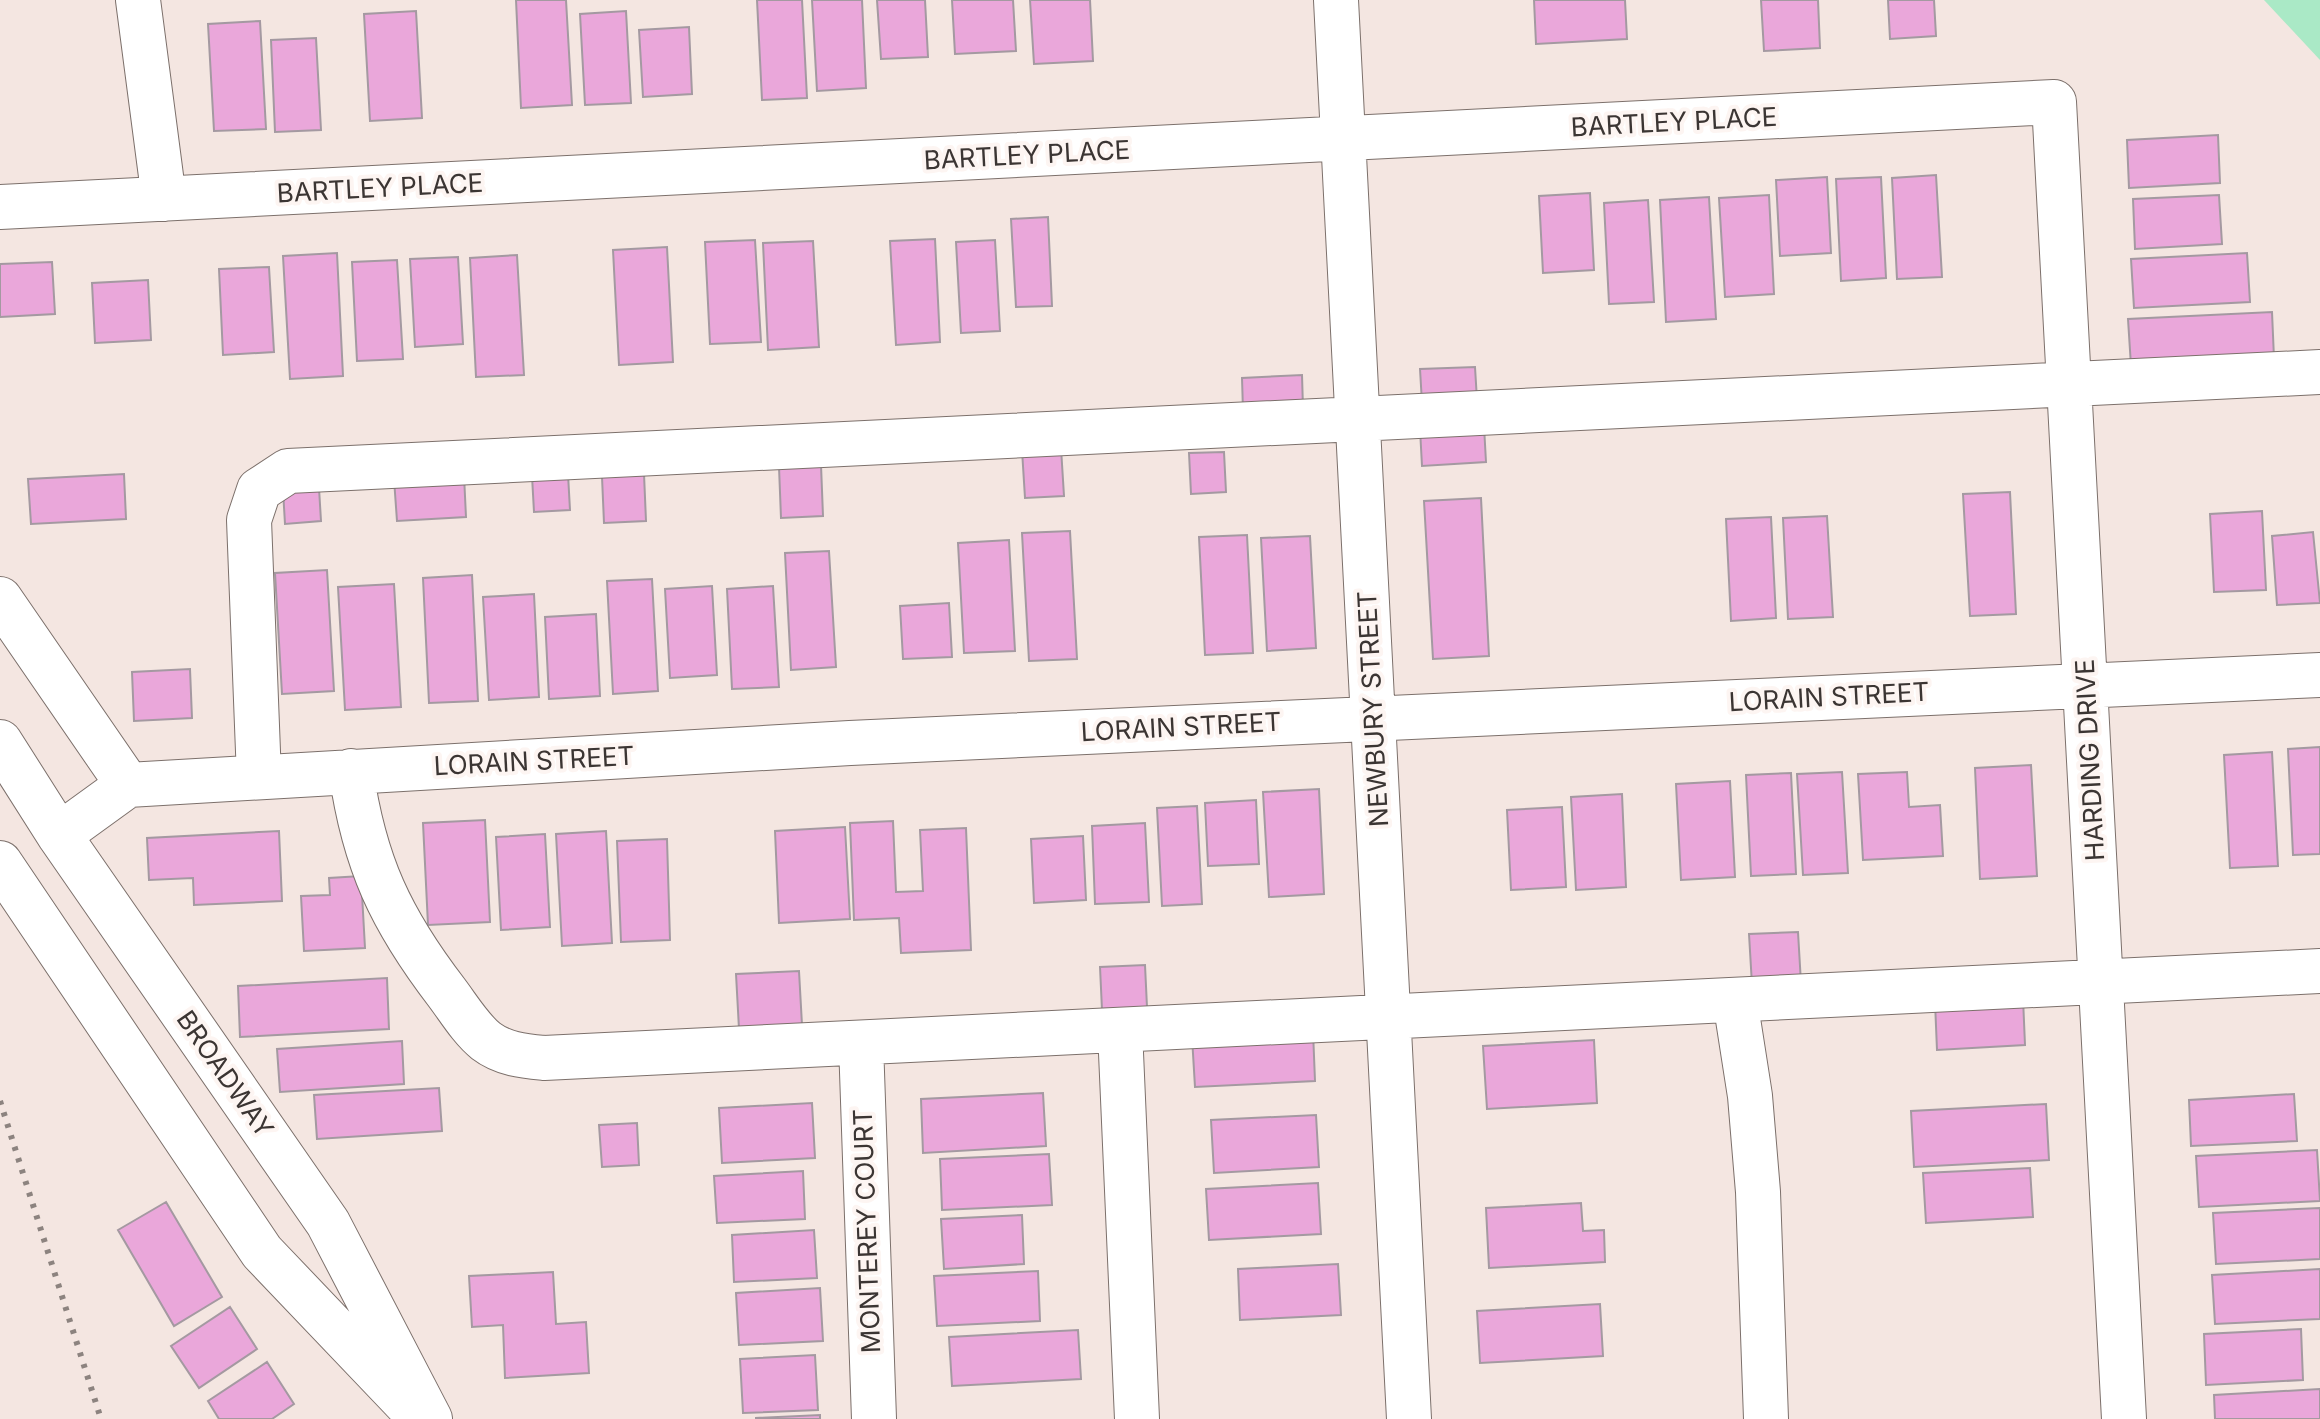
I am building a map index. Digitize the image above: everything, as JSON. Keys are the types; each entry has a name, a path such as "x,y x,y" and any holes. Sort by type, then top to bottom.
{"street":[{"path":"138,0 164,199"},
{"name":"NEWBURY STREET","path":"1336,0 1409,1419"},
{"name":"BARTLEY PLACE","path":"0,207 2054,102"},
{"name":"HARDING DRIVE","path":"2054,102 2124,1419"},
{"path":"259,777 249,520 259,490 288,471 2320,372"},
{"path":"0,599 128,785 59,835"},
{"name":"LORAIN STREET","path":"128,785 850,743 2320,675"},
{"name":"BROADWAY","path":"0,742 59,835 328,1223 430,1419"},
{"path":"351,771 358,819 372,863 390,908 417,954 487,1041 514,1054 544,1058 2320,971"},
{"path":"0,863 262,1252 421,1419"},
{"path":"1735,1000 1750,1096 1758,1192 1766,1419"},
{"path":"1120,1030 1137,1419"},
{"name":"MONTEREY COURT","path":"861,1043 874,1419"}],"green space":[{"path":"2264,0 2320,0 2320,60"}],"building":[{"path":"516,0 566,0 572,105 521,108"},
{"path":"757,0 802,0 807,98 762,100"},
{"path":"812,0 862,0 866,88 817,91"},
{"path":"877,0 925,0 928,57 881,59"},
{"path":"952,0 1013,0 1016,51 955,54"},
{"path":"1030,0 1090,0 1093,61 1034,64"},
{"path":"1534,0 1625,0 1627,39 1536,44"},
{"path":"1761,0 1818,0 1820,48 1764,51"},
{"path":"1888,0 1934,0 1936,36 1890,39"},
{"path":"416,11 422,118 370,121 364,14"},
{"path":"626,11 631,103 585,105 580,14"},
{"path":"260,21 266,129 214,131 208,24"},
{"path":"689,27 692,94 643,97 639,30"},
{"path":"316,38 321,130 275,132 271,40"},
{"path":"2218,135 2220,183 2129,188 2127,140"},
{"path":"1936,175 1942,277 1897,279 1892,178"},
{"path":"1827,177 1831,253 1780,256 1776,180"},
{"path":"1881,177 1886,278 1841,281 1836,179"},
{"path":"1590,193 1594,270 1543,273 1539,196"},
{"path":"1769,195 1774,294 1725,297 1719,198"},
{"path":"2219,195 2222,244 2135,249 2133,199"},
{"path":"1709,197 1716,319 1666,322 1660,200"},
{"path":"1648,200 1654,302 1609,304 1604,203"},
{"path":"1048,217 1052,306 1016,307 1011,219"},
{"path":"935,239 940,342 896,345 890,241"},
{"path":"755,240 761,342 710,344 705,242"},
{"path":"995,240 1000,331 961,333 956,242"},
{"path":"813,241 819,347 768,350 763,243"},
{"path":"667,247 673,362 619,365 613,250"},
{"path":"337,253 343,376 290,379 283,256"},
{"path":"2247,253 2250,302 2134,308 2131,259"},
{"path":"517,255 524,375 476,377 470,258"},
{"path":"458,257 463,344 415,347 410,259"},
{"path":"397,260 403,359 357,361 352,262"},
{"path":"52,262 55,314 0,317 0,264"},
{"path":"269,267 274,352 223,355 219,269"},
{"path":"148,280 151,340 95,343 92,283"},
{"path":"2272,312 2274,358 2131,366 2128,319"},
{"path":"1475,367 1477,400 1422,403 1420,369"},
{"path":"1302,375 1303,408 1243,411 1242,378"},
{"path":"1484,426 1486,462 1422,466 1420,429"},
{"path":"1061,448 1064,496 1025,498 1022,450"},
{"path":"1224,452 1226,492 1191,494 1189,453"},
{"path":"821,465 823,516 781,518 779,467"},
{"path":"124,474 126,519 31,524 28,479"},
{"path":"568,474 570,510 534,512 532,476"},
{"path":"644,474 646,521 604,523 602,477"},
{"path":"464,475 466,517 397,521 394,479"},
{"path":"319,488 321,521 285,524 283,490"},
{"path":"2010,492 2016,614 1970,616 1963,494"},
{"path":"1481,498 1489,656 1433,659 1424,501"},
{"path":"2262,511 2266,590 2214,592 2210,514"},
{"path":"1827,516 1833,617 1788,619 1783,518"},
{"path":"1771,517 1776,618 1731,621 1726,519"},
{"path":"1070,531 1077,659 1029,661 1022,533"},
{"path":"2313,532 2320,603 2277,605 2272,536"},
{"path":"1247,535 1253,653 1205,655 1199,537"},
{"path":"1310,536 1316,648 1267,651 1261,538"},
{"path":"1009,540 1015,651 964,653 958,543"},
{"path":"829,551 836,667 791,670 785,553"},
{"path":"327,570 334,691 282,694 275,573"},
{"path":"472,575 478,701 429,703 423,578"},
{"path":"652,579 658,691 613,694 607,581"},
{"path":"394,584 401,707 345,710 338,587"},
{"path":"712,586 717,675 670,678 665,589"},
{"path":"773,586 779,687 732,689 727,589"},
{"path":"534,594 539,697 489,700 483,597"},
{"path":"949,603 952,657 903,659 900,606"},
{"path":"596,614 600,696 549,699 545,617"},
{"path":"190,669 192,718 134,721 132,672"},
{"path":"2320,747 2320,854 2293,855 2288,749"},
{"path":"2272,752 2278,866 2230,868 2224,755"},
{"path":"2031,765 2037,876 1980,879 1975,768"},
{"path":"1842,772 1848,873 1803,875 1797,774"},
{"path":"1907,772 1909,807 1940,805 1943,856 1863,860 1858,774"},
{"path":"1791,773 1796,874 1751,876 1746,775"},
{"path":"1730,781 1735,877 1681,880 1676,784"},
{"path":"1319,789 1324,894 1269,897 1263,792"},
{"path":"1622,794 1626,887 1576,890 1571,797"},
{"path":"1256,800 1259,864 1208,866 1205,803"},
{"path":"1197,806 1202,904 1162,906 1157,808"},
{"path":"1562,807 1566,887 1511,890 1507,810"},
{"path":"485,820 490,922 428,925 423,823"},
{"path":"893,821 896,892 923,891 920,830 966,828 971,950 901,953 899,918 854,920 850,823"},
{"path":"1145,823 1149,902 1095,904 1092,826"},
{"path":"845,827 850,919 779,923 775,831"},
{"path":"279,831 282,901 194,905 193,878 149,880 147,838"},
{"path":"606,831 612,943 562,946 556,834"},
{"path":"545,834 550,927 501,930 496,837"},
{"path":"1083,836 1086,900 1034,903 1031,839"},
{"path":"667,839 670,940 621,942 617,841"},
{"path":"361,876 365,948 304,951 301,896 330,895 329,878"},
{"path":"1798,932 1801,983 1752,985 1749,934"},
{"path":"1145,965 1147,1007 1102,1010 1100,967"},
{"path":"799,971 802,1025 739,1029 736,974"},
{"path":"387,978 389,1029 240,1037 238,986"},
{"path":"2023,998 2025,1045 1937,1050 1935,1002"},
{"path":"1313,1031 1315,1081 1195,1087 1192,1037"},
{"path":"1594,1040 1597,1103 1487,1109 1483,1046"},
{"path":"402,1041 404,1084 280,1092 277,1049"},
{"path":"439,1088 442,1131 317,1139 314,1095"},
{"path":"1043,1093 1046,1146 923,1153 921,1099"},
{"path":"2294,1094 2297,1141 2191,1146 2189,1100"},
{"path":"812,1103 815,1158 722,1163 719,1108"},
{"path":"2046,1104 2049,1160 1914,1167 1911,1111"},
{"path":"1316,1115 1319,1167 1214,1173 1211,1120"},
{"path":"637,1123 639,1165 602,1167 599,1125"},
{"path":"2317,1150 2320,1201 2199,1207 2196,1156"},
{"path":"1049,1154 1052,1205 942,1210 940,1159"},
{"path":"2030,1168 2033,1217 1926,1223 1923,1173"},
{"path":"803,1171 805,1219 717,1223 714,1176"},
{"path":"1318,1183 1321,1234 1209,1240 1206,1189"},
{"path":"166,1202 222,1297 174,1326 118,1230"},
{"path":"1581,1203 1583,1231 1604,1230 1605,1262 1489,1268 1486,1208"},
{"path":"2320,1208 2320,1259 2216,1264 2213,1213"},
{"path":"1022,1215 1024,1264 944,1269 941,1219"},
{"path":"814,1230 817,1278 734,1282 732,1235"},
{"path":"1338,1264 1341,1315 1240,1320 1238,1269"},
{"path":"2320,1269 2320,1319 2215,1324 2212,1275"},
{"path":"1038,1271 1040,1321 937,1326 934,1276"},
{"path":"553,1272 556,1324 586,1322 589,1373 505,1378 503,1325 472,1327 469,1276"},
{"path":"820,1288 823,1341 739,1345 736,1293"},
{"path":"1600,1304 1603,1356 1480,1363 1477,1311"},
{"path":"230,1307 257,1349 199,1388 171,1346"},
{"path":"2301,1329 2303,1380 2206,1385 2204,1334"},
{"path":"1078,1330 1081,1379 952,1386 949,1337"},
{"path":"815,1355 818,1410 743,1413 740,1359"},
{"path":"267,1362 294,1404 272,1419 219,1419 208,1401"},
{"path":"2320,1389 2320,1419 2215,1419 2214,1395"},
{"path":"820,1415 820,1419 756,1419 756,1418"}],"railway":[{"path":"0,1101 101,1419"}]}
